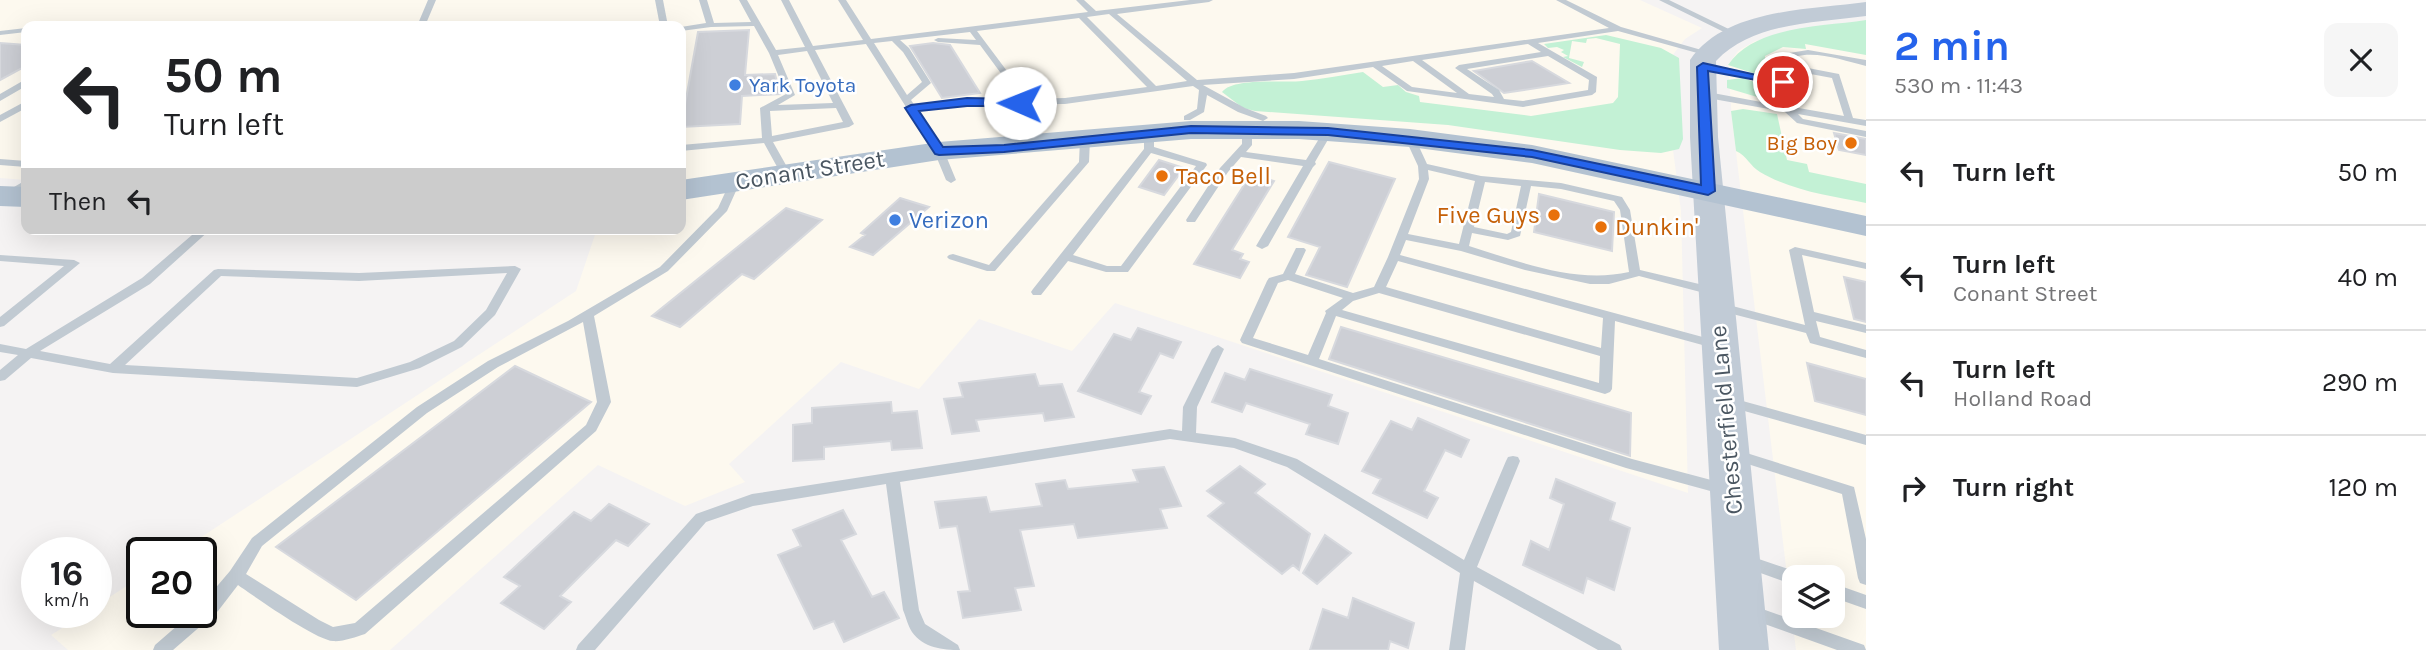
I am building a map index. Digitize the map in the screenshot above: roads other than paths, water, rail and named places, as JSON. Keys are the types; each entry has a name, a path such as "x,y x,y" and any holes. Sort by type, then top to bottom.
{"main road":[{"name":"Conant Street","path":"686,189 786,174 945,166 1004,149 1163,130 1250,134 1372,123 1475,133 1600,152 1707,182"},
{"name":"Conant Street","path":"945,166 983,139 1163,130 1250,134 1328,131 1410,138 1532,154 1707,182"},
{"path":"1707,182 1866,210"},
{"path":"1707,182 1866,226"}],"street":[{"path":"1705,60 1735,34 1758,27 1866,9"},
{"name":"Chesterfield Lane","path":"1705,60 1702,94 1707,182 1744,650"}],"lane":[{"path":"423,21 432,0"},
{"path":"659,0 663,21"},
{"path":"703,0 711,25"},
{"path":"743,0 773,53 792,94 765,108"},
{"path":"686,148 767,141 849,124 785,0"},
{"path":"842,0 945,166"},
{"path":"1080,0 1094,14"},
{"path":"1112,13 1126,5 1162,0"},
{"path":"1178,0 1205,1"},
{"path":"1560,0 1618,29 1705,60 1783,82"},
{"path":"1663,0 1735,34"},
{"path":"896,41 971,29 1205,1"},
{"path":"1112,13 1203,91 1240,111 1250,134 1311,164"},
{"path":"1080,15 1153,88"},
{"path":"686,28 756,24"},
{"path":"971,29 1015,87 1020,103"},
{"path":"908,104 1065,101 1195,83 1294,76 1618,29"},
{"path":"0,33 21,31"},
{"path":"773,53 867,41 954,39 983,43"},
{"path":"896,41 927,83 908,104"},
{"path":"1374,64 1410,89 1522,104 1592,92 1594,79 1528,41"},
{"path":"1866,63 1802,52 1787,53 1779,62 1789,110 1800,121 1866,134"},
{"path":"1500,100 1496,92 1459,68 1550,53"},
{"path":"1414,58 1469,96"},
{"path":"1779,66 1836,76 1849,119"},
{"path":"0,98 21,85"},
{"path":"1037,292 1163,130 1201,110 1203,91"},
{"path":"1702,94 1866,123"},
{"path":"765,108 839,105"},
{"path":"0,119 21,107"},
{"path":"765,108 767,141 786,174"},
{"path":"1066,257 1106,269 1124,270 1131,261 1126,256 1190,170 1202,165 1163,130"},
{"path":"1262,246 1328,131"},
{"path":"1191,220 1250,134"},
{"path":"1379,289 1424,179 1423,166 1410,138"},
{"path":"953,257 991,270 1084,162 1086,139"},
{"path":"0,162 21,164"},
{"path":"1423,166 1481,179 1560,186 1618,199 1625,210 1634,273"},
{"path":"1462,248 1481,179"},
{"path":"161,650 212,606 236,576 257,542 422,410 494,364 664,269 723,209 735,181"},
{"path":"1468,229 1508,237 1516,234 1526,184"},
{"path":"0,377 30,352 146,281 199,235"},
{"path":"1402,236 1462,248 1525,267 1590,280 1609,280 1634,273 1813,331"},
{"path":"1288,276 1300,250"},
{"path":"1866,266 1795,250 1814,340 1866,354"},
{"path":"1394,257 1720,346"},
{"path":"0,258 74,263 0,323"},
{"path":"0,348 113,369 245,379 357,383 415,365 458,344 491,312 515,269 359,277 218,272 113,369"},
{"path":"1350,296 1288,276 1273,281 1246,340 1619,460 1730,472 1849,491 1866,578"},
{"path":"1312,361 1331,311 1350,296 1379,289 1607,354"},
{"path":"1331,311 1605,389 1609,316"},
{"path":"236,576 313,625 332,634 359,629 591,428 604,402 587,314"},
{"path":"1809,315 1866,329"},
{"path":"1189,437 1190,407 1218,349"},
{"path":"1725,401 1866,440"},
{"path":"584,650 701,518 752,500 1170,434 1236,443 1292,463 1468,570 1614,650"},
{"path":"1457,650 1468,570 1513,461"},
{"path":"892,478 911,610 919,629 952,650"},
{"path":"1737,558 1782,574"},
{"path":"1845,595 1866,602"},
{"path":"1741,609 1858,650"}],"place":[{"name":"Yark Toyota","path":"735,85"},
{"name":"Big Boy","path":"1851,143"},
{"name":"Taco Bell","path":"1162,176"},
{"name":"Five Guys","path":"1554,215"},
{"name":"Verizon","path":"895,220"},
{"name":"Dunkin'","path":"1601,227"}]}
